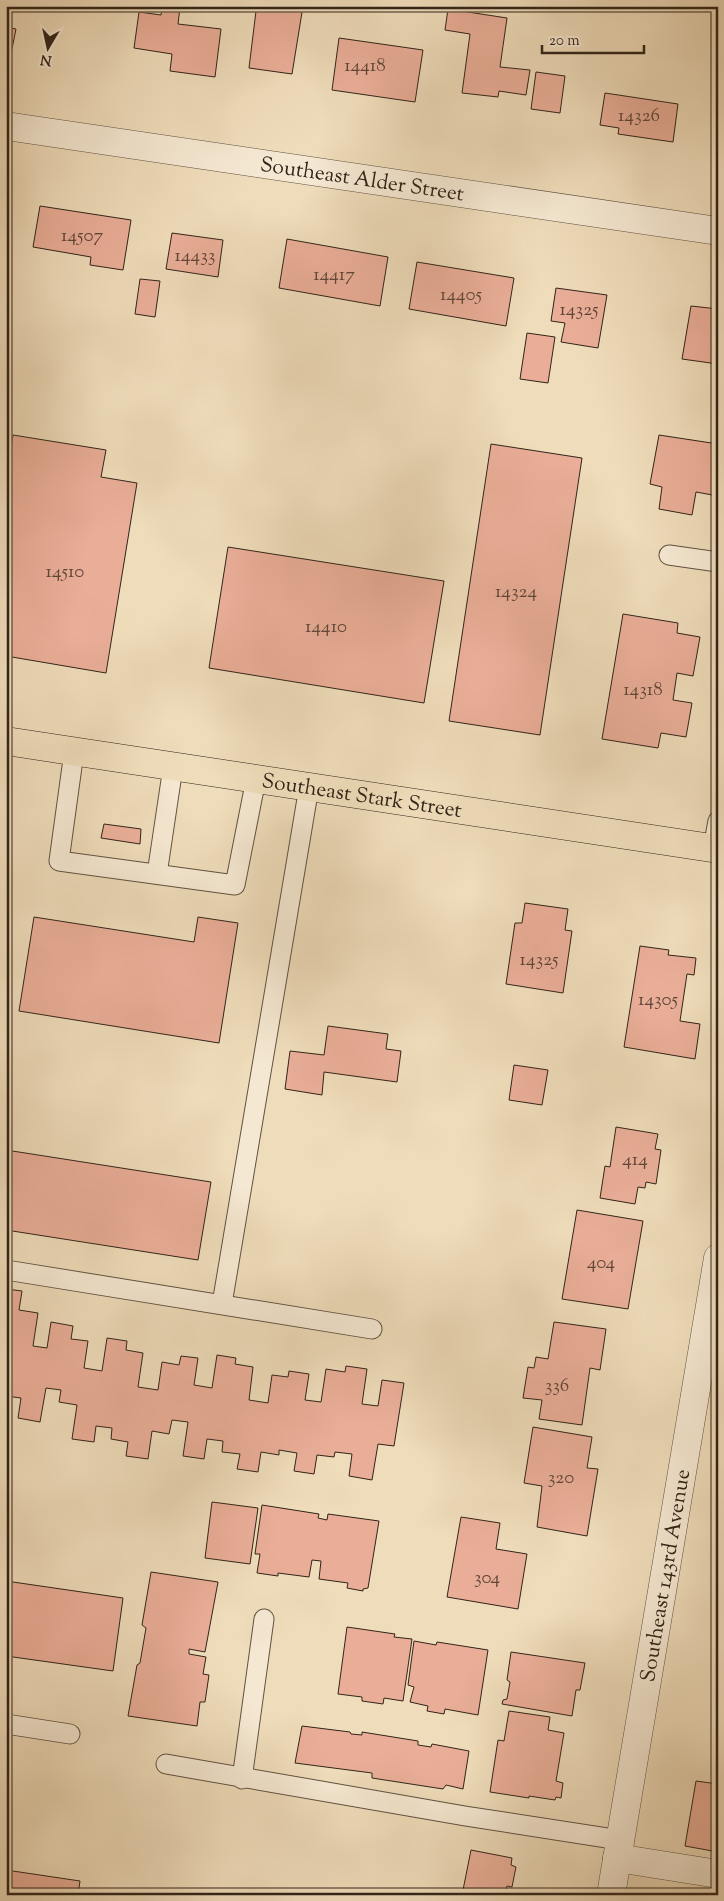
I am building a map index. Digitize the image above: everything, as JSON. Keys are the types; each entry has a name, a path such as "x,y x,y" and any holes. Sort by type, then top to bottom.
{"main road":[{"name":"Southeast Stark Street","path":"6,741 716,848"}],"street":[{"name":"Southeast Alder Street","path":"6,126 718,231"},
{"name":"Southeast 143rd Avenue","path":"611,1895 711,1350 718,1258"},
{"path":"618,1849 718,1874"}],"lane":[{"path":"669,555 718,562"},
{"path":"74,752 59,861 235,885 256,779"},
{"path":"157,874 173,766"},
{"path":"222,1304 309,787"},
{"path":"716,848 718,821"},
{"path":"6,1270 372,1328"},
{"path":"242,1779 264,1619"},
{"path":"6,1724 70,1734"},
{"path":"166,1764 618,1849"}],"building":[{"path":"162,6 180,7 178,24 221,29 215,77 170,71 172,54 134,48 139,12 161,15"},
{"path":"224,6 303,6 292,74 249,68 256,11"},
{"path":"448,9 507,18 500,67 530,70 526,95 499,91 498,97 462,93 470,34 445,30"},
{"path":"6,27 16,29 6,78"},
{"path":"339,38 423,50 415,102 332,90"},
{"path":"536,72 565,76 560,113 531,109"},
{"path":"605,93 678,104 673,142 618,134 619,128 600,125"},
{"path":"40,206 131,220 123,270 90,265 91,257 33,247"},
{"path":"172,233 223,240 218,277 166,269"},
{"path":"287,239 388,257 380,306 279,288"},
{"path":"417,262 514,278 506,326 409,309"},
{"path":"140,279 160,281 155,317 135,314"},
{"path":"556,288 607,295 598,348 561,342 565,323 551,321"},
{"path":"691,306 718,309 718,364 682,359"},
{"path":"527,333 555,337 548,383 520,379"},
{"path":"13,435 106,450 101,477 137,483 106,673 6,656 6,477"},
{"path":"659,435 718,444 718,496 696,492 692,515 659,509 662,487 650,484"},
{"path":"491,444 582,458 540,735 449,721"},
{"path":"228,547 444,581 424,703 209,668"},
{"path":"623,614 678,623 677,633 700,637 693,676 677,673 673,700 692,703 686,737 661,733 658,748 602,739"},
{"path":"104,824 141,829 140,844 101,838"},
{"path":"525,903 568,909 565,930 572,931 563,993 506,984 515,923 522,923"},
{"path":"34,917 194,942 198,917 238,923 219,1043 19,1011"},
{"path":"640,946 669,950 668,955 696,958 694,975 687,974 680,1021 700,1024 695,1059 624,1047"},
{"path":"328,1026 388,1034 386,1049 401,1051 397,1082 324,1072 322,1095 285,1089 290,1051 324,1055"},
{"path":"514,1065 548,1070 542,1105 509,1100"},
{"path":"616,1127 658,1134 655,1149 661,1150 656,1184 646,1182 645,1188 638,1187 635,1204 600,1198 605,1166 610,1167"},
{"path":"6,1150 211,1182 198,1260 6,1230"},
{"path":"577,1210 643,1221 628,1309 562,1299"},
{"path":"6,1289 22,1291 19,1310 38,1313 33,1346 47,1348 51,1322 73,1326 71,1339 88,1341 84,1368 102,1371 107,1338 127,1341 126,1350 143,1353 138,1387 158,1390 162,1362 179,1365 181,1356 198,1358 194,1385 212,1388 217,1355 236,1358 235,1364 253,1367 249,1400 268,1403 272,1375 288,1377 289,1371 309,1374 305,1400 321,1402 326,1369 345,1372 346,1366 367,1369 362,1404 378,1406 382,1380 404,1383 394,1446 378,1444 372,1480 349,1476 352,1454 335,1452 334,1457 317,1455 314,1474 294,1471 297,1453 279,1450 279,1455 261,1452 258,1472 237,1469 240,1454 222,1452 223,1441 207,1439 204,1459 183,1456 188,1422 172,1420 169,1434 152,1431 148,1459 126,1456 128,1442 111,1439 112,1428 96,1426 94,1442 72,1439 77,1405 59,1402 61,1390 46,1388 40,1422 18,1418 21,1398 6,1396"},
{"path":"554,1322 606,1329 600,1370 590,1368 582,1425 539,1419 542,1400 523,1398 528,1367 534,1368 536,1357 548,1359"},
{"path":"533,1427 592,1437 587,1468 598,1469 587,1536 537,1527 542,1486 524,1483"},
{"path":"212,1502 258,1508 250,1564 205,1558"},
{"path":"262,1505 319,1514 318,1518 327,1520 328,1514 379,1521 368,1588 363,1589 363,1591 347,1588 348,1583 319,1579 321,1561 312,1560 309,1577 278,1573 278,1576 257,1573 260,1554 255,1554"},
{"path":"461,1517 500,1523 496,1549 527,1554 518,1609 447,1597"},
{"path":"151,1572 218,1582 205,1652 189,1649 189,1654 206,1657 203,1674 209,1675 205,1702 200,1702 197,1726 128,1716 146,1628 142,1625"},
{"path":"6,1581 123,1598 113,1671 6,1656"},
{"path":"347,1627 395,1634 394,1637 412,1639 403,1701 384,1698 383,1704 362,1701 362,1697 338,1694"},
{"path":"414,1641 436,1645 437,1642 488,1650 478,1715 445,1709 444,1714 427,1711 428,1706 410,1702 414,1687 408,1685"},
{"path":"511,1652 585,1663 580,1690 576,1690 572,1716 502,1704 503,1700 507,1699 510,1682 507,1680"},
{"path":"509,1711 550,1717 548,1730 564,1733 556,1781 563,1783 561,1798 556,1797 555,1800 529,1796 529,1798 490,1792 498,1740 504,1741"},
{"path":"718,1712 718,1759 713,1758"},
{"path":"302,1726 350,1732 351,1734 362,1735 362,1732 418,1741 418,1745 431,1747 432,1744 469,1751 463,1789 446,1785 443,1789 372,1778 372,1773 295,1763"},
{"path":"696,1781 718,1784 718,1852 685,1846"},
{"path":"471,1850 512,1858 511,1865 516,1867 512,1887 507,1886 505,1895 462,1895"},
{"path":"6,1870 80,1881 78,1895 6,1895"}]}
